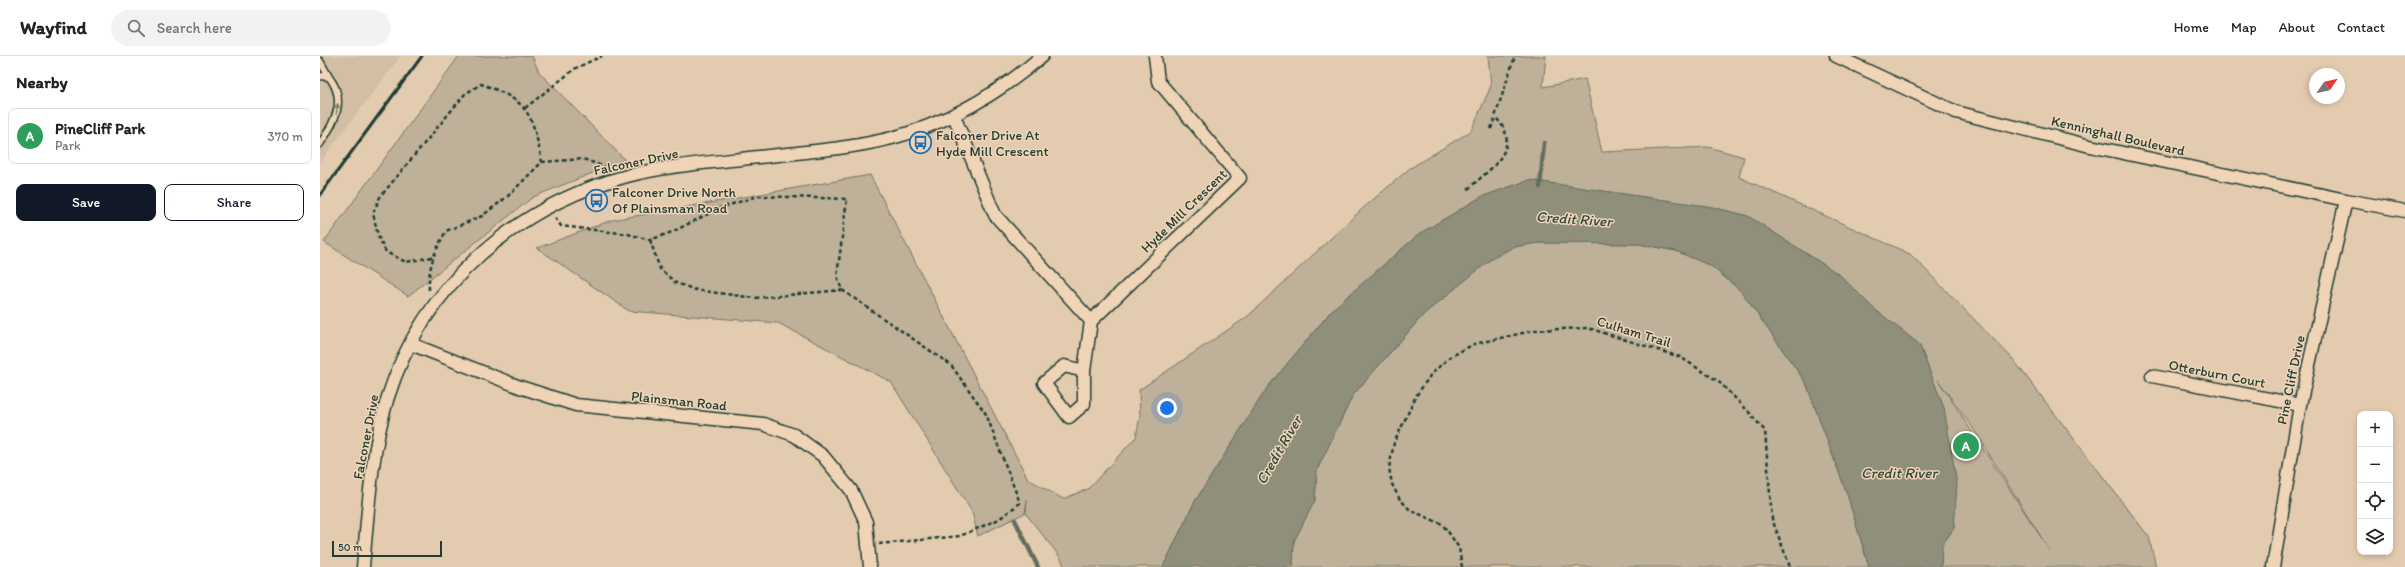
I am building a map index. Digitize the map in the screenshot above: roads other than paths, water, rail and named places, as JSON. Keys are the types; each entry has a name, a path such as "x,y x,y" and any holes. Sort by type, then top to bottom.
{"street":[{"name":"Falconer Drive","path":"363,567 375,457 381,422 388,395 411,344 430,309 461,271 485,248 511,228 547,206 590,187 629,176 674,168 857,145 892,138 954,116 996,92 1042,56"},
{"name":"Hyde Mill Crescent","path":"1091,321 1240,178 1158,81 1155,56"},
{"name":"Kenninghall Boulevard","path":"1836,56 1956,112 2090,146 2405,211"},
{"path":"954,116 995,214 1091,321 1084,371"},
{"name":"Pine Cliff Drive","path":"2273,567 2300,405 2346,200"},
{"name":"Plainsman Road","path":"411,344 520,387 576,405 763,424 794,435 823,456 851,490 866,522 870,567"},
{"name":"Otterburn Court","path":"2152,376 2300,405"}],"lane":[{"path":"320,61 339,95 336,117 320,144"},
{"path":"320,76 328,77"}],"water":[{"name":"Credit River","path":"1529,180 1712,207 1748,216 1840,275 1873,308 1919,344 1944,408 1957,484 1954,528 1942,545 1941,567 1869,567 1847,494 1806,383 1741,291 1711,266 1676,251 1639,244 1538,243 1513,247 1490,260 1424,314 1353,395 1317,470 1315,500 1294,541 1293,567 1163,567 1194,503 1267,388 1332,310 1419,234 1481,197"}],"waterway":[{"path":"1540,187 1544,143"},
{"path":"1015,520 1038,567"}],"railway":[{"path":"320,195 422,56"}],"place":[{"name":"Falconer Drive At Hyde Mill Crescent","path":"920,143"},
{"name":"Falconer Drive North Of Plainsman Road","path":"597,200"},
{"name":"PineCliff Park","path":"1966,446"}]}
